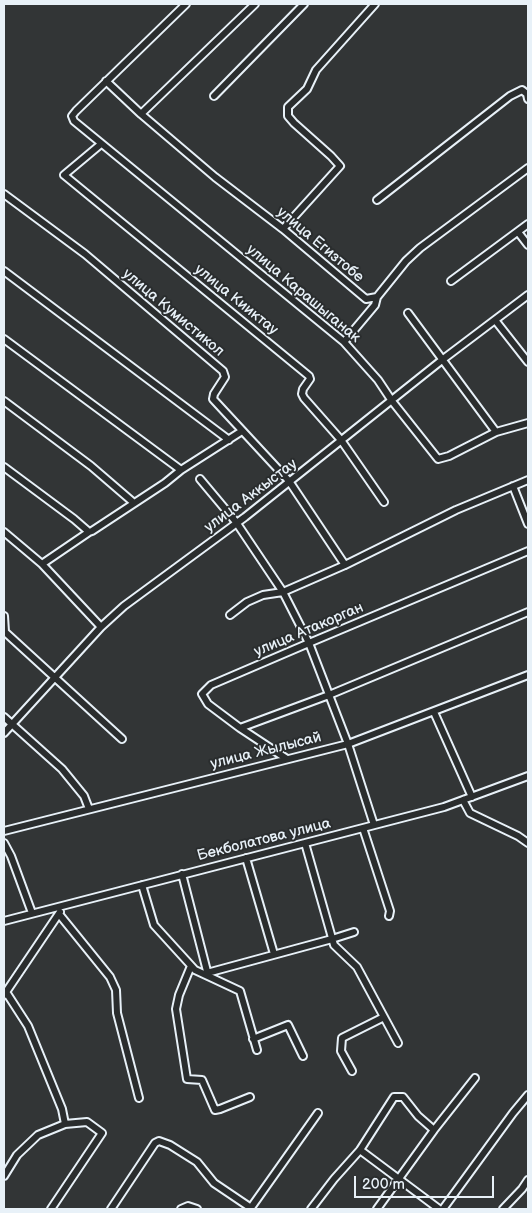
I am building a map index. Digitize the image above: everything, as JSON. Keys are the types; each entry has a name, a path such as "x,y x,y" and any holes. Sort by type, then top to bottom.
{"street":[{"path":"106,82 186,4"},
{"path":"141,114 255,4"},
{"path":"214,96 304,4"},
{"path":"283,229 340,166 294,123 288,116 288,107 307,89 316,70 375,4"},
{"name":"улица Егизтобе","path":"106,82 141,114 362,296 366,299 378,297"},
{"name":"улица Карашыганак","path":"106,82 72,116 74,121 344,342 378,380 392,401 438,459 449,456 496,432 528,423"},
{"path":"378,200 510,96 522,90 527,94 528,99"},
{"name":"улица Кииктау","path":"101,144 64,176 309,376 310,379 302,389 304,398 341,440 384,502"},
{"path":"344,342 370,312 378,297 406,261 420,248 528,168"},
{"name":"улица Кумистикол","path":"6,195 85,254 223,371 225,377 214,394 213,399 289,481 345,565"},
{"path":"451,281 528,224"},
{"path":"518,232 528,245"},
{"path":"4,271 228,440"},
{"name":"улица Аккыстау","path":"4,733 101,627 124,606 314,464 341,440 442,360 528,295"},
{"path":"408,313 496,432"},
{"path":"495,320 528,362"},
{"path":"4,339 182,470"},
{"path":"4,401 91,466 134,503"},
{"path":"42,564 242,431"},
{"path":"4,467 89,532"},
{"path":"200,480 236,522 283,592 309,643 348,744 374,825"},
{"path":"230,616 247,602 263,595 283,592 345,565 456,510 528,480"},
{"path":"513,486 528,524"},
{"path":"4,532 42,564 101,627"},
{"name":"улица Атакорган","path":"287,759 208,704 202,694 211,686 309,643 528,551"},
{"path":"240,728 329,694 528,612"},
{"path":"4,616 5,632 122,739"},
{"name":"улица Жылысай","path":"4,831 348,744 528,675"},
{"path":"434,712 472,797"},
{"path":"4,717 62,769 84,796 89,809"},
{"name":"Бекболатова улица","path":"4,921 444,807 528,776"},
{"path":"463,800 470,814 518,836 528,843"},
{"path":"363,828 390,911 389,916"},
{"path":"4,843 11,856 32,913"},
{"path":"305,843 334,946 358,967 398,1043"},
{"path":"246,858 274,954"},
{"path":"182,874 208,975"},
{"path":"142,885 154,925 191,966 195,970 240,991 257,1050"},
{"path":"65,904 42,941 29,955 5,994 28,1026 62,1109 65,1124"},
{"path":"59,914 110,977 116,990 117,1013 139,1098"},
{"path":"208,975 354,932"},
{"path":"191,966 179,995 176,1009 188,1079 202,1080 215,1110 250,1097"},
{"path":"4,984 12,982"},
{"path":"352,1071 341,1051 342,1038 384,1017"},
{"path":"254,1039 288,1025 303,1056"},
{"path":"377,1209 434,1130 475,1078"},
{"path":"443,1209 528,1095"},
{"path":"311,1209 360,1150 394,1097 403,1097 418,1116 434,1130"},
{"path":"111,1209 155,1143 159,1141 170,1145 197,1162 214,1183 250,1209 318,1113"},
{"path":"4,1176 17,1155 38,1135 65,1124 86,1122 102,1133 51,1209"},
{"path":"360,1150 439,1209"},
{"path":"503,1209 528,1180"},
{"path":"181,1209 188,1206 197,1209"}]}
